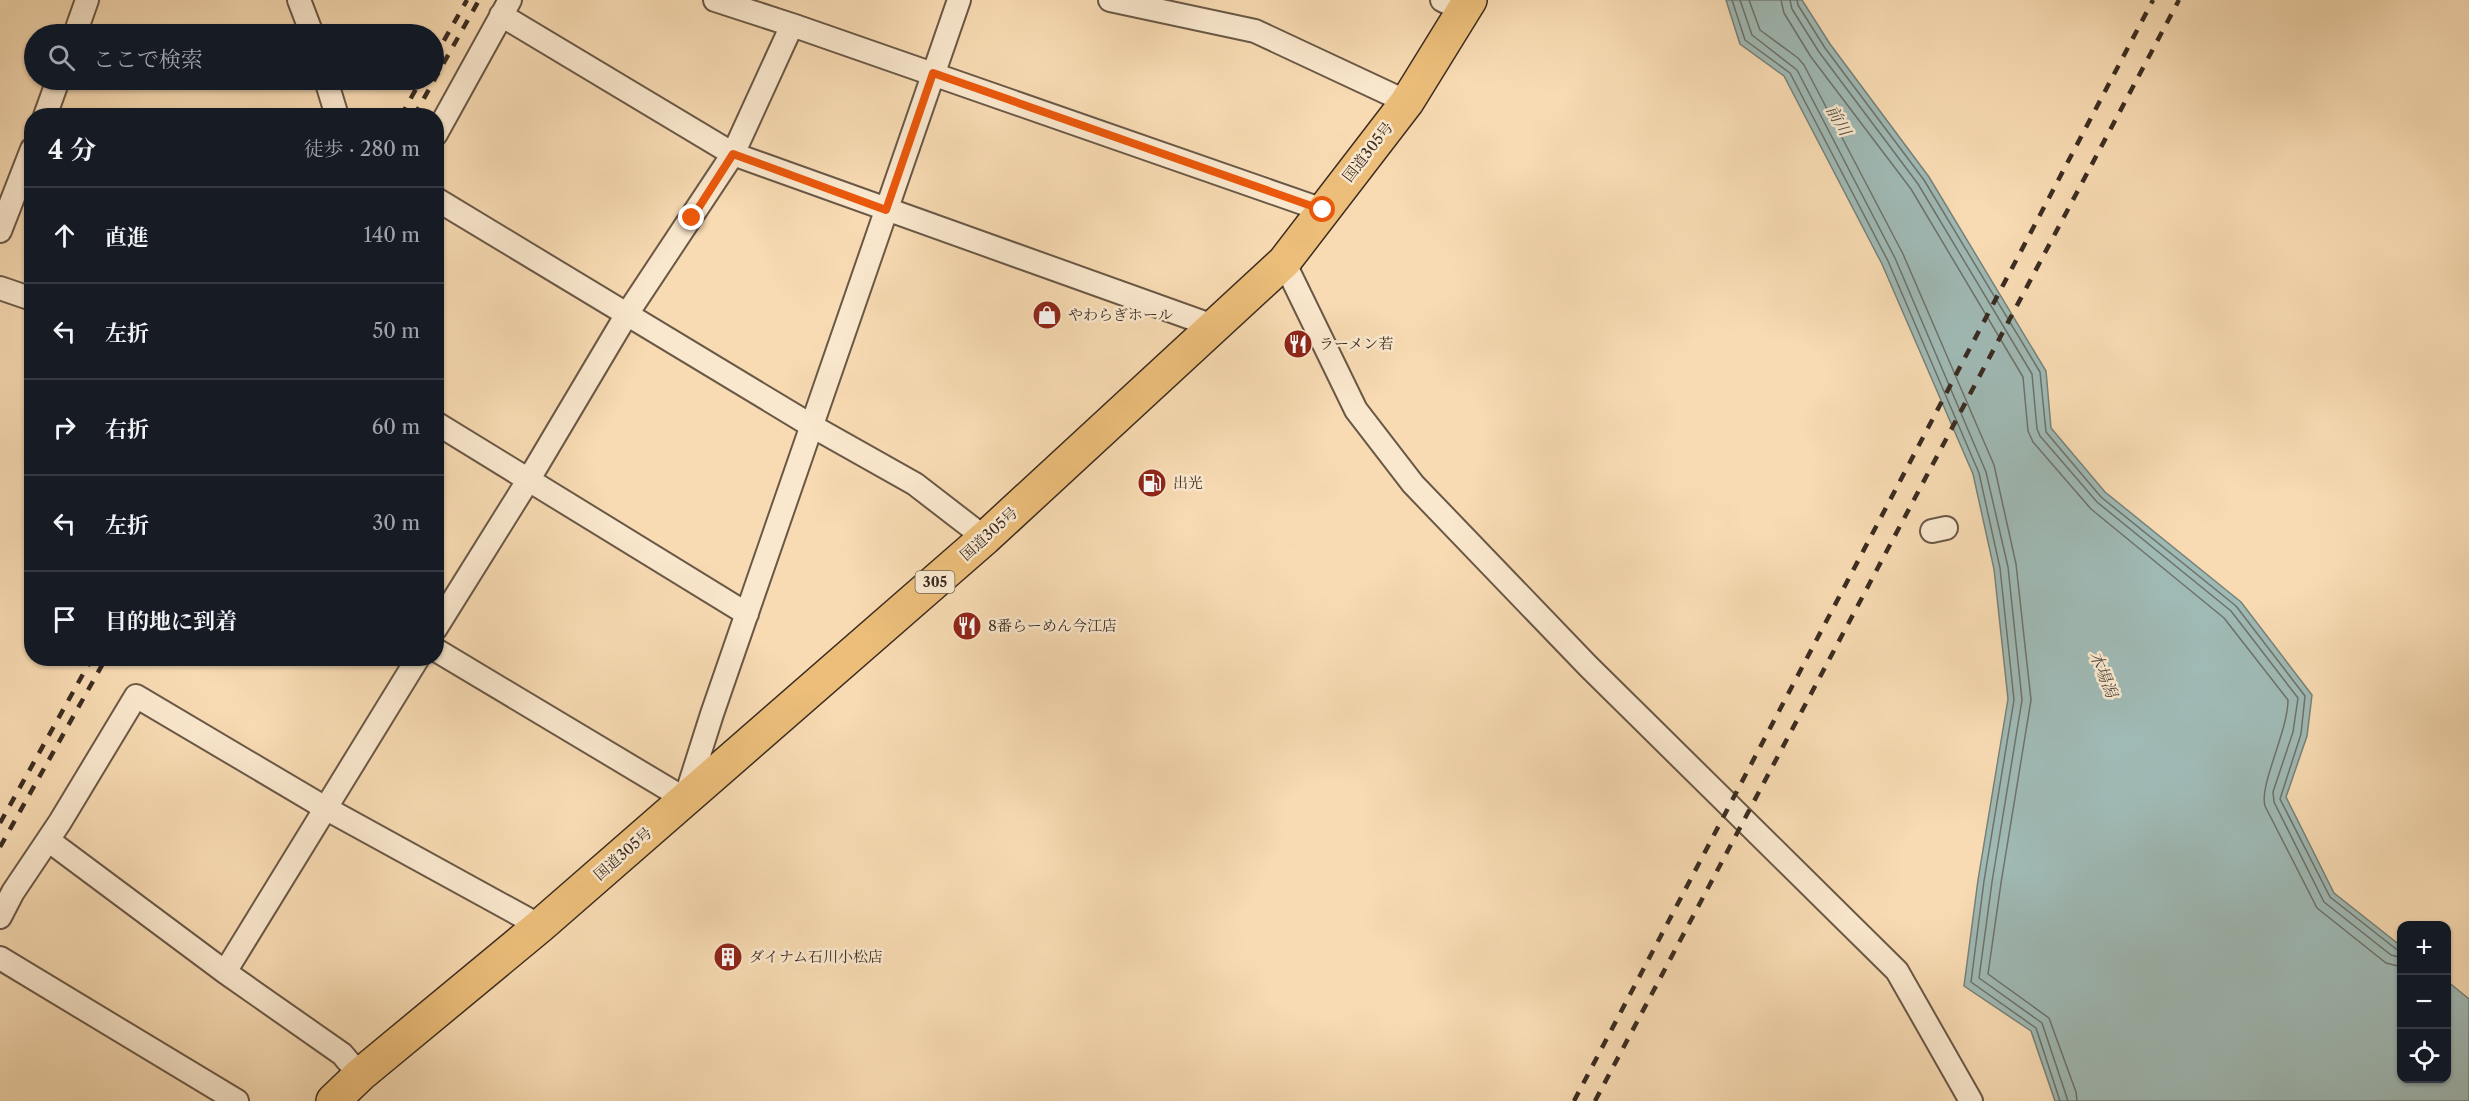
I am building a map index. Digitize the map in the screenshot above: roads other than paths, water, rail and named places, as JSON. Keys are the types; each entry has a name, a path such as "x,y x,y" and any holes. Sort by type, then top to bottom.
{"highway":[{"name":"国道305号","path":"333,1101 360,1075 540,926 985,538 1284,262 1407,102 1459,4"}],"street":[{"path":"79,24 87,0"},
{"path":"299,0 308,24"},
{"path":"715,0 933,73 1323,210"},
{"path":"444,655 685,799 712,714 959,0"},
{"path":"1110,0 1255,31 1407,102"},
{"path":"444,119 505,8 733,154 1216,327"},
{"path":"444,615 530,479 627,314 733,154 792,25"},
{"path":"48,108 54,90"},
{"path":"329,90 335,108"},
{"path":"0,231 24,170"},
{"path":"444,204 812,426 915,484 985,538"},
{"path":"1284,262 1356,410 1413,484 1580,657 1897,971 1971,1101"},
{"path":"0,288 24,296"},
{"path":"444,428 747,614"},
{"path":"225,972 413,666"},
{"path":"0,917 13,892 48,840 136,696 327,809 540,926"},
{"path":"48,840 225,972 342,1054 360,1075"},
{"path":"0,958 237,1101"}],"water":[{"path":"1726,0 1802,0 1830,44 1929,177 2046,371 2051,428 2105,492 2241,602 2312,695 2307,736 2286,797 2334,893 2397,943 2397,1083 2451,1083 2451,984 2469,999 2469,1101 2055,1101 2031,1031 1964,986 1978,880 2008,699 1994,569 1973,474 1882,264 1784,76 1740,44"}],"railway":[{"path":"444,40 467,0"},
{"path":"444,62 479,0"},
{"path":"1574,1101 2153,0"},
{"path":"1595,1101 2179,0"},
{"path":"405,108 415,90"},
{"path":"418,108 429,90"},
{"path":"0,823 88,666"},
{"path":"0,847 102,666"}],"place":[{"name":"やわらぎホール","path":"1047,315"},
{"name":"ラーメン若","path":"1298,344"},
{"name":"出光","path":"1152,483"},
{"name":"8番らーめん今江店","path":"967,626"},
{"name":"ダイナム石川小松店","path":"728,957"}],"water label":[{"name":"前川","path":"1839,120"},
{"name":"木場潟","path":"2104,674"}]}
